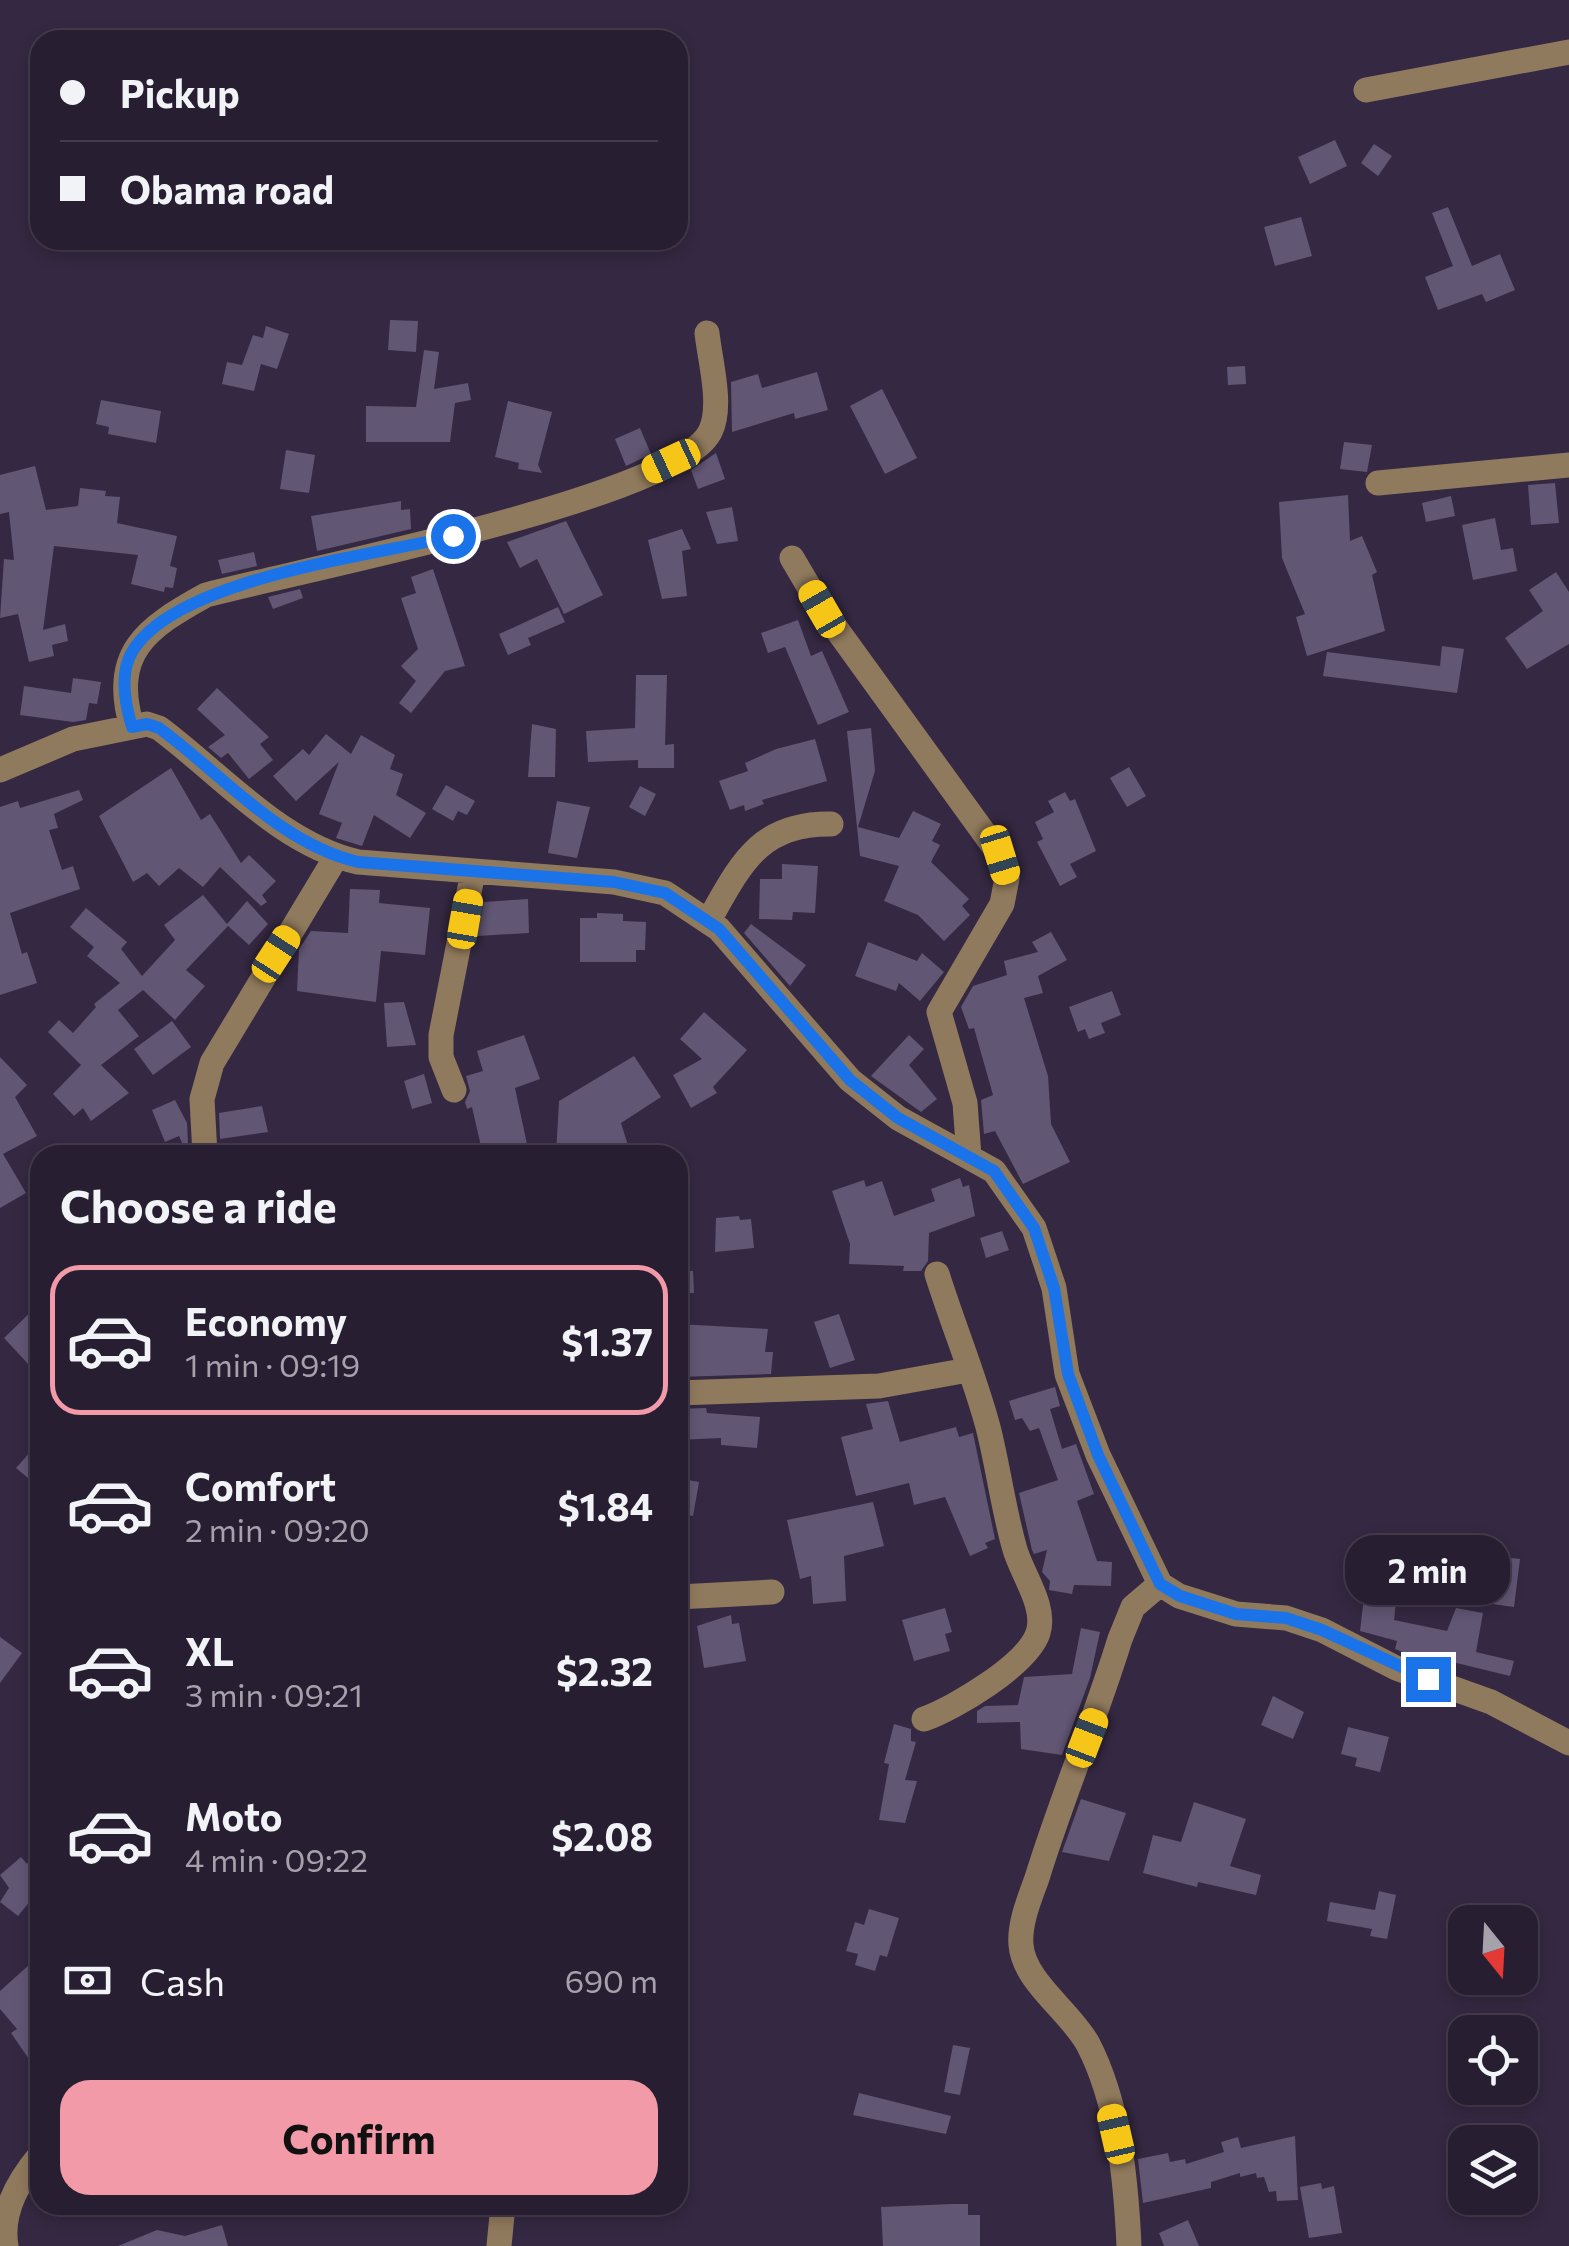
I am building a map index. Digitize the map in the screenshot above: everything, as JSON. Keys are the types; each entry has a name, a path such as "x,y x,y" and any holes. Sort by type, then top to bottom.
{"street":[{"path":"1366,90 1569,52"},
{"path":"132,727 124,681 131,653 159,621 206,595 520,520 614,487 700,445 711,430 715,413 707,334"},
{"path":"1378,484 1569,465"},
{"path":"792,558 822,609 1000,855 1007,878 1002,904 939,1012 965,1103 968,1156"},
{"path":"0,770 74,739 147,724 159,728 322,854 642,887 665,893 710,920 850,1080 898,1118 994,1171 1034,1228 1054,1288 1068,1374 1098,1455 1160,1584 1180,1596 1236,1614 1286,1618 1322,1630 1396,1668 1491,1702 1569,1743"},
{"path":"710,920 740,868 760,845 779,830 802,824 830,824"},
{"path":"204,1145 202,1099 212,1063 336,857"},
{"path":"454,1090 441,1056 441,1035 474,872"},
{"path":"924,1719 956,1708 978,1692 1028,1648 1039,1629 1039,1612 1015,1550 988,1426 937,1274"},
{"path":"688,1393 879,1386 968,1370"},
{"path":"1129,2246 1127,2191 1106,2095 1088,2046 1065,2010 1025,1967 1020,1941 1048,1840 1120,1639 1133,1607 1160,1584"},
{"path":"688,1596 772,1592"},
{"path":"6,2246 5,2219 16,2188 30,2170"},
{"path":"499,2246 502,2215"}],"building":[{"path":"1335,140 1347,166 1310,184 1298,157"},
{"path":"1374,144 1392,156 1378,176 1361,163"},
{"path":"1448,207 1472,266 1500,254 1515,290 1486,302 1482,294 1438,310 1425,277 1453,266 1432,213"},
{"path":"1301,217 1312,256 1275,266 1264,227"},
{"path":"390,320 418,321 416,352 388,350"},
{"path":"266,326 289,334 277,369 261,364 254,391 222,384 227,362 242,365 253,335 263,338"},
{"path":"424,350 439,352 434,389 468,383 471,400 455,403 450,442 366,442 366,406 416,407"},
{"path":"1245,366 1246,384 1228,385 1227,367"},
{"path":"817,372 828,410 795,419 794,413 732,432 731,382 758,374 762,388"},
{"path":"882,389 917,458 885,474 850,406"},
{"path":"101,400 161,411 156,443 108,434 109,427 96,424"},
{"path":"508,401 552,412 538,465 542,473 518,469 519,463 495,457"},
{"path":"640,428 651,454 626,466 615,439"},
{"path":"1344,442 1372,445 1367,472 1340,469"},
{"path":"286,450 315,455 309,493 280,489"},
{"path":"716,453 725,479 698,489 691,470"},
{"path":"35,466 46,510 78,506 80,488 120,497 117,523 177,536 170,566 177,568 173,588 165,587 164,592 131,584 138,555 54,546 43,630 65,624 68,641 52,645 54,656 29,662 18,614 0,618 4,559 14,560 9,512 0,514 0,475"},
{"path":"1555,483 1559,523 1531,525 1528,485"},
{"path":"1348,495 1350,541 1362,536 1377,572 1372,575 1385,631 1307,656 1296,617 1305,614 1282,558 1279,502"},
{"path":"1451,496 1455,516 1426,522 1422,503"},
{"path":"401,501 401,510 410,509 411,529 317,551 311,516"},
{"path":"732,507 738,541 717,544 706,512"},
{"path":"1495,518 1501,550 1513,548 1517,571 1473,580 1462,525"},
{"path":"566,521 603,595 564,614 537,559 520,568 507,542"},
{"path":"682,529 691,549 682,551 687,596 662,599 648,540"},
{"path":"254,552 257,566 222,574 218,560"},
{"path":"433,569 465,666 445,671 411,713 399,703 416,681 401,666 418,649 401,598 416,593 411,577"},
{"path":"1556,572 1569,592 1569,644 1527,669 1505,638 1543,611 1529,590"},
{"path":"300,589 303,598 273,609 268,597"},
{"path":"558,607 565,622 528,638 531,645 508,655 499,634"},
{"path":"798,620 811,656 822,651 849,712 818,725 785,647 768,653 761,633"},
{"path":"1442,646 1464,649 1457,693 1323,676 1327,652 1440,666"},
{"path":"636,675 667,675 665,745 674,744 674,768 638,768 638,760 588,762 586,731 635,728"},
{"path":"73,678 101,682 97,704 89,703 86,720 20,715 24,686 71,693"},
{"path":"217,688 269,737 260,744 273,760 249,779 228,753 221,758 208,747 225,735 197,709"},
{"path":"532,724 556,729 555,777 528,777"},
{"path":"871,728 875,771 858,827 899,838 913,811 941,824 932,841 940,845 931,862 969,899 962,906 970,915 944,941 918,915 884,901 899,866 860,856 847,731"},
{"path":"326,734 351,754 361,735 395,755 390,769 403,774 396,795 426,813 410,838 374,815 362,846 336,838 342,823 319,814 339,762 296,801 273,776 303,749 309,755"},
{"path":"815,739 827,781 762,800 764,804 745,811 744,805 730,810 719,781 748,771 745,763 776,749"},
{"path":"1129,767 1146,796 1127,807 1110,778"},
{"path":"171,768 201,820 210,814 241,863 249,855 276,881 262,895 267,902 261,906 220,867 203,887 179,868 159,886 147,873 133,882 99,816"},
{"path":"446,785 475,801 467,815 458,811 453,821 432,809"},
{"path":"640,786 656,794 645,816 629,807"},
{"path":"79,790 83,800 54,814 58,828 49,830 62,870 73,866 80,889 10,913 22,954 27,952 37,983 0,995 0,807 18,801 20,808"},
{"path":"1065,792 1070,801 1075,799 1096,851 1070,864 1077,877 1060,886 1037,842 1043,839 1035,822 1054,812 1048,801"},
{"path":"557,801 590,807 577,858 548,853"},
{"path":"782,864 818,866 815,913 793,912 792,920 759,919 760,879 782,879"},
{"path":"350,889 380,890 379,903 430,908 425,955 381,951 376,1002 297,991 299,949 311,931 348,933"},
{"path":"203,895 227,924 247,901 268,924 249,945 228,926 186,970 205,986 175,1020 143,990 118,1010 139,1036 101,1065 129,1093 91,1121 83,1108 74,1116 53,1094 81,1065 48,1032 59,1020 73,1033 96,1007 94,1004 120,983 87,956 94,947 70,927 86,908 127,942 121,949 142,976 175,940 164,925"},
{"path":"528,899 529,933 477,936 484,902"},
{"path":"597,913 623,914 623,921 646,922 645,950 636,950 636,962 580,962 580,918 597,918"},
{"path":"751,924 806,965 790,986 744,933"},
{"path":"1051,932 1067,960 1038,976 1043,993 1024,998 1048,1076 1051,1124 1070,1162 1023,1184 995,1131 984,1134 981,1100 993,1095 974,1028 969,1029 961,1007 973,986 1007,975 1004,961 1038,952 1032,942"},
{"path":"868,942 917,961 922,953 944,972 920,1001 899,983 896,991 855,976"},
{"path":"1112,991 1121,1015 1101,1023 1105,1033 1089,1039 1085,1029 1078,1032 1069,1007"},
{"path":"404,1002 416,1045 387,1047 384,1003"},
{"path":"704,1012 747,1050 713,1087 717,1093 691,1108 673,1075 702,1059 680,1039"},
{"path":"172,1021 191,1047 153,1075 134,1049"},
{"path":"524,1035 540,1079 515,1088 527,1144 481,1145 472,1107 467,1109 465,1102 470,1091 466,1076 483,1071 477,1051"},
{"path":"909,1035 924,1049 909,1065 937,1099 921,1112 871,1076"},
{"path":"634,1056 661,1097 621,1123 628,1145 557,1145 559,1101"},
{"path":"0,1057 27,1085 15,1097 37,1136 3,1154 26,1193 0,1208"},
{"path":"424,1074 432,1103 412,1109 404,1081"},
{"path":"175,1100 187,1123 188,1143 183,1145 179,1136 165,1142 152,1110"},
{"path":"262,1106 268,1132 220,1139 219,1113"},
{"path":"960,1178 963,1187 969,1185 975,1216 929,1233 928,1261 921,1271 903,1271 904,1266 849,1264 850,1244 832,1191 864,1180 866,1187 882,1181 894,1216 935,1201 931,1189"},
{"path":"739,1216 740,1220 751,1219 754,1248 715,1252 716,1218"},
{"path":"1002,1231 1009,1250 986,1258 980,1238"},
{"path":"688,1271 693,1271 694,1293 688,1293"},
{"path":"30,1313 30,1366 4,1338"},
{"path":"839,1314 855,1360 830,1368 814,1322"},
{"path":"688,1325 768,1329 765,1352 773,1352 771,1374 688,1377"},
{"path":"1055,1387 1060,1406 1050,1409 1062,1449 1076,1444 1094,1494 1077,1501 1097,1561 1112,1562 1111,1586 1074,1585 1072,1594 1049,1590 1050,1581 1042,1572 1047,1550 1034,1554 1032,1550 1019,1493 1058,1480 1039,1428 1030,1431 1022,1418 1015,1420 1009,1401"},
{"path":"888,1401 900,1442 956,1427 959,1437 973,1433 995,1539 985,1543 988,1548 970,1556 945,1497 914,1505 909,1483 856,1496 841,1437 873,1429 866,1404"},
{"path":"688,1409 760,1417 757,1448 721,1445 721,1438 688,1440"},
{"path":"30,1452 30,1480 16,1468"},
{"path":"688,1480 699,1482 693,1516 688,1515"},
{"path":"873,1502 884,1546 844,1556 846,1601 813,1604 811,1576 800,1579 787,1520"},
{"path":"1489,1555 1520,1559 1514,1607 1478,1602"},
{"path":"1366,1580 1398,1584 1394,1620 1447,1631 1456,1608 1483,1613 1476,1652 1514,1661 1510,1676 1440,1659 1438,1666 1395,1649 1397,1641 1360,1631"},
{"path":"945,1608 952,1632 945,1634 950,1651 914,1661 902,1620"},
{"path":"731,1615 732,1624 739,1623 746,1661 704,1668 697,1626"},
{"path":"1081,1628 1100,1632 1090,1678 1062,1755 1021,1749 1020,1722 977,1723 977,1711 985,1706 1018,1705 1024,1677 1072,1674"},
{"path":"0,1637 22,1653 0,1683"},
{"path":"1273,1696 1304,1712 1293,1739 1261,1725"},
{"path":"894,1724 911,1729 911,1741 916,1742 905,1780 917,1781 905,1823 879,1820 889,1764 884,1763"},
{"path":"1348,1727 1389,1737 1380,1772 1355,1766 1357,1758 1341,1754"},
{"path":"1081,1799 1126,1813 1109,1861 1062,1852"},
{"path":"1194,1802 1246,1819 1230,1866 1261,1875 1256,1895 1198,1882 1197,1887 1143,1873 1153,1835 1181,1842"},
{"path":"21,1857 27,1864 30,1859 30,1901 18,1916 0,1902 9,1888 0,1875"},
{"path":"1379,1891 1396,1895 1387,1939 1370,1936 1372,1929 1327,1921 1330,1902 1375,1910"},
{"path":"869,1909 899,1918 887,1957 880,1955 875,1971 855,1965 858,1954 846,1951 855,1922 864,1925"},
{"path":"29,1965 30,2061 11,2033 17,2029 0,2009 0,1991"},
{"path":"953,2045 970,2048 960,2095 944,2092"},
{"path":"859,2093 951,2116 946,2134 853,2115"},
{"path":"1295,2136 1298,2200 1277,2201 1276,2191 1269,2192 1264,2177 1257,2178 1256,2173 1240,2177 1240,2173 1211,2182 1211,2188 1143,2203 1138,2159 1168,2153 1170,2162 1185,2159 1186,2164 1224,2152 1221,2142 1238,2137 1241,2148"},
{"path":"1321,2183 1322,2189 1334,2186 1342,2233 1309,2238 1300,2187"},
{"path":"968,2204 968,2215 980,2215 980,2246 883,2246 881,2207"},
{"path":"1188,2220 1199,2246 1164,2246 1159,2233"},
{"path":"222,2225 228,2246 118,2246 157,2230 185,2236"}],"route":[{"path":"453,536 206,595 159,621 131,653 124,681 125,705 132,727 147,724 159,728 322,854 358,862 614,882 665,893 710,920 850,1080 898,1118 994,1171 1024,1208 1054,1288 1068,1374 1098,1455 1144,1558 1160,1584 1180,1596 1236,1614 1286,1618 1322,1630 1396,1668 1428,1679"}]}
